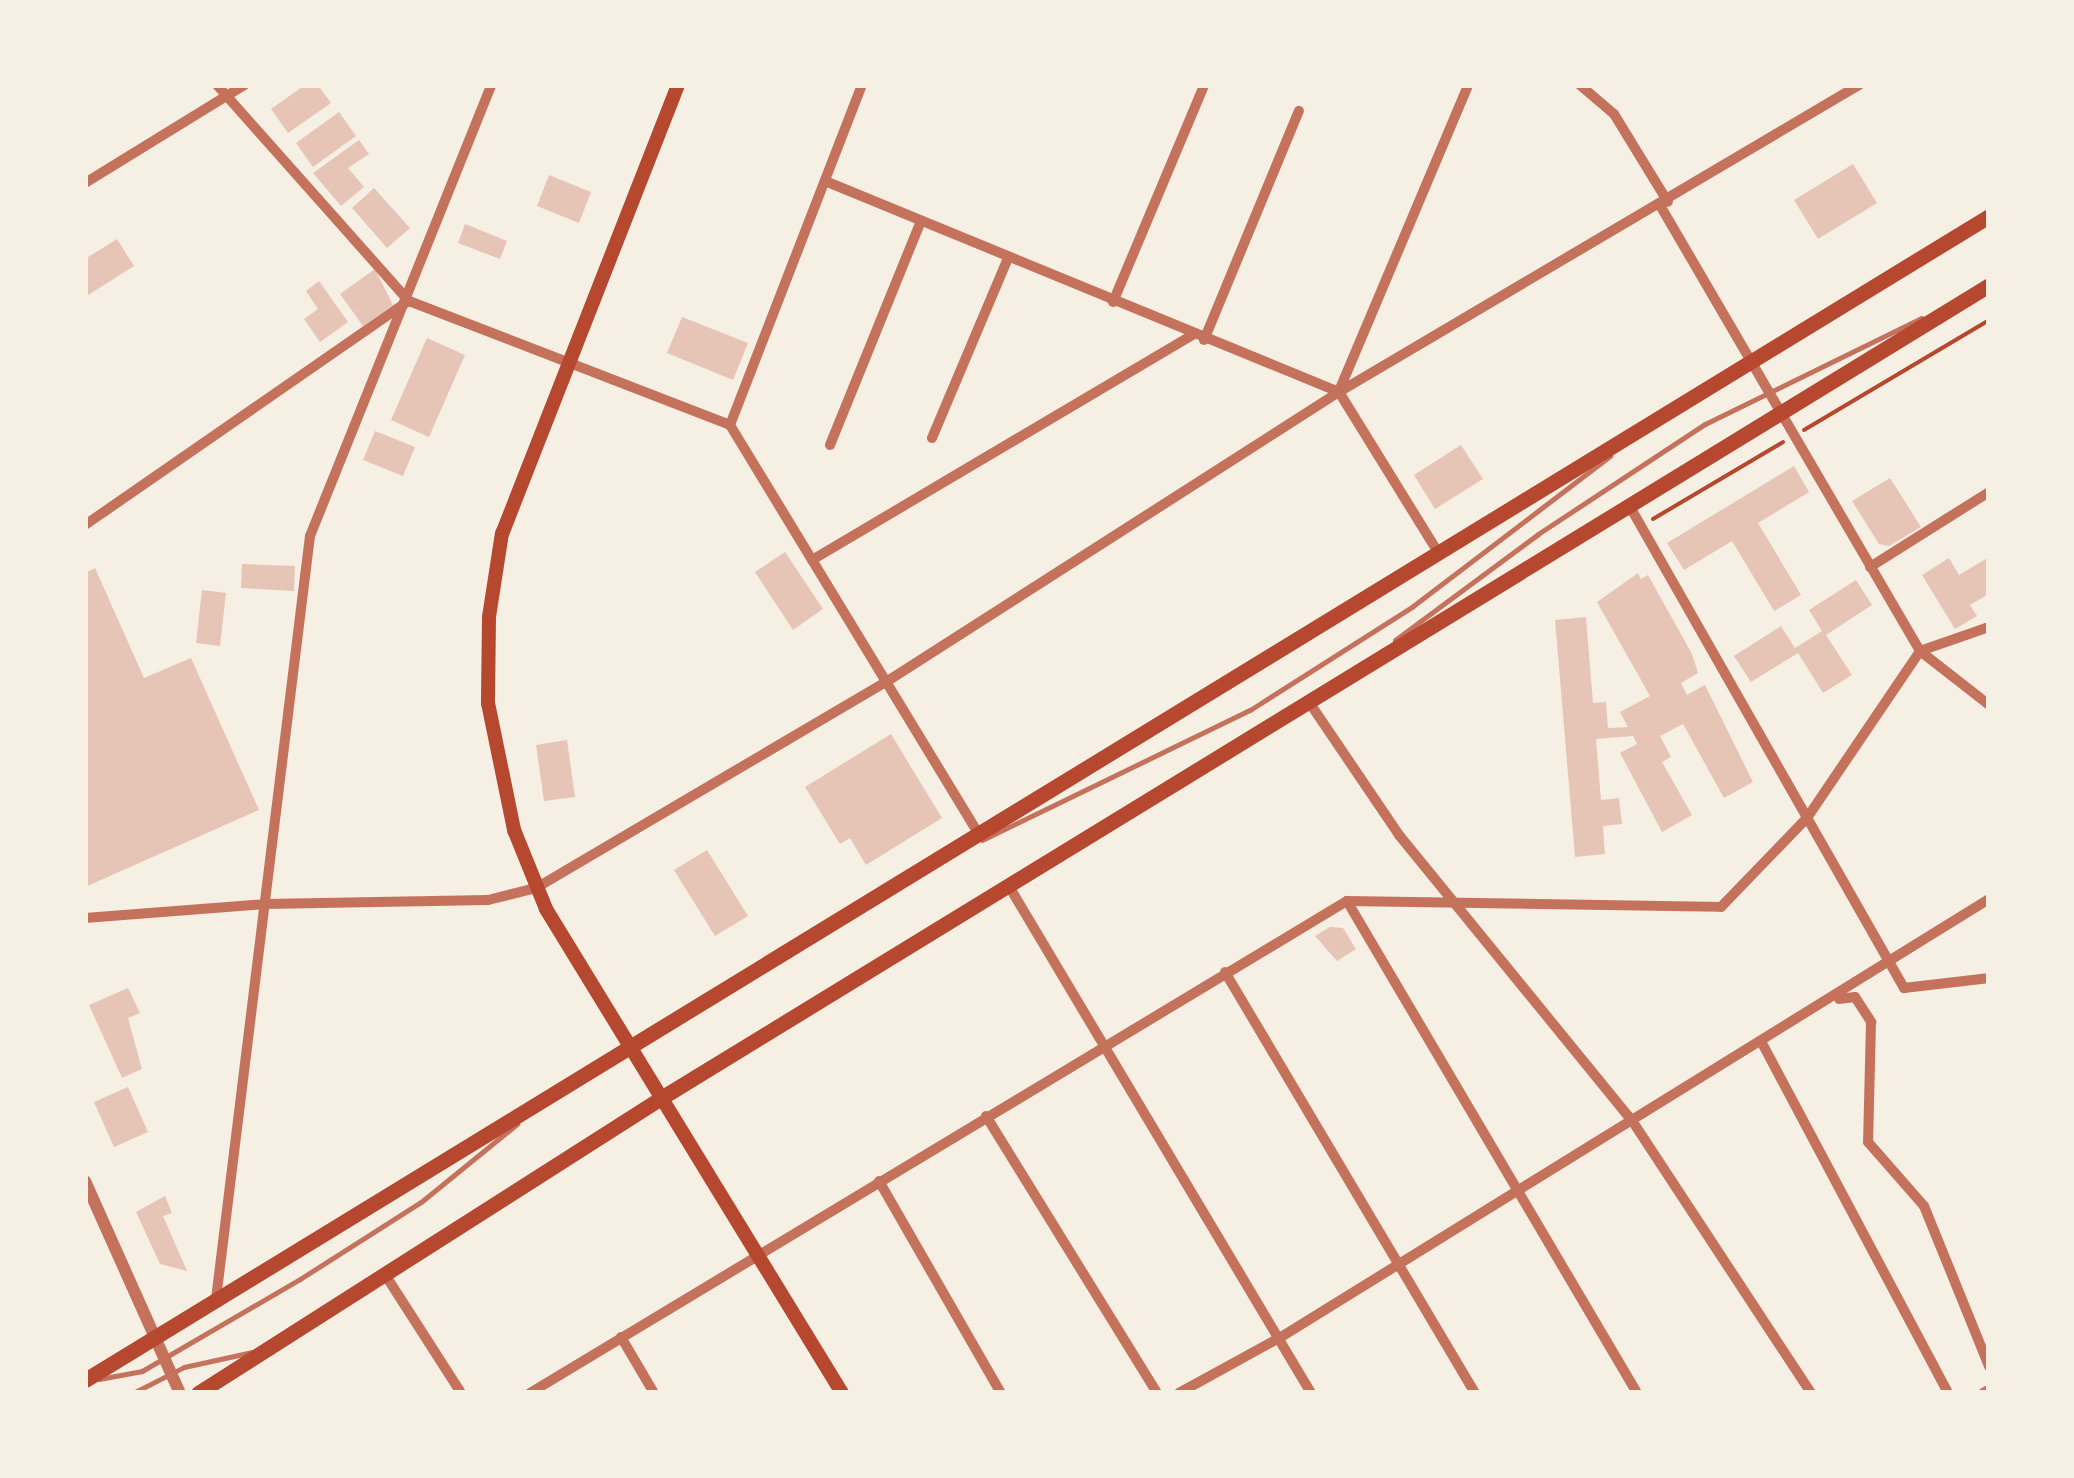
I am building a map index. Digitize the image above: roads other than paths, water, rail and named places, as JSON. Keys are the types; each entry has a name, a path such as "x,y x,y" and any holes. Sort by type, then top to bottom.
{"main road":[{"path":"678,85 502,533 489,617 494,738 514,830 536,888 842,1393"},
{"path":"85,1380 1989,216"},
{"path":"198,1393 661,1098 1010,888 1989,285"}],"street":[{"path":"216,85 409,301 730,425 978,834"},
{"path":"85,182 244,85"},
{"path":"216,1299 310,536 409,301 492,85"},
{"path":"730,425 862,85"},
{"path":"1112,302 1204,85"},
{"path":"1338,392 1468,85"},
{"path":"1580,85 1614,114 1750,362 1920,651 1989,705"},
{"path":"85,918 265,904 488,900 536,888 886,682 1338,392 1664,205 1859,85"},
{"path":"812,560 1198,337 1299,111"},
{"path":"824,181 1338,392 1438,552"},
{"path":"830,445 921,222"},
{"path":"932,438 1008,258"},
{"path":"85,524 409,301"},
{"path":"1870,567 1989,492"},
{"path":"1629,506 1904,988 1988,982"},
{"path":"530,1393 1346,900 1454,899 1721,907 1807,818 1920,651 1989,627"},
{"path":"1309,702 1400,835 1633,1122 1811,1393"},
{"path":"1010,888 1311,1393"},
{"path":"1179,1393 1397,1266 1893,963 1989,899"},
{"path":"1346,900 1515,1194 1636,1393"},
{"path":"1225,972 1475,1393"},
{"path":"1831,1000 1856,997 1871,1022 1868,1142 1924,1206 1989,1366"},
{"path":"1762,1043 1948,1393"},
{"path":"986,1116 1157,1393"},
{"path":"85,1180 180,1393"},
{"path":"879,1181 1001,1393"},
{"path":"386,1276 460,1393"},
{"path":"621,1337 654,1393"}],"lane":[{"path":"1328,690 1538,534 1766,390 1970,296"},
{"path":"908,876 1250,710 1413,606 1659,417"},
{"path":"85,1380 142,1371 422,1202 566,1084"},
{"path":"133,1393 171,1374 271,1348"}]}
